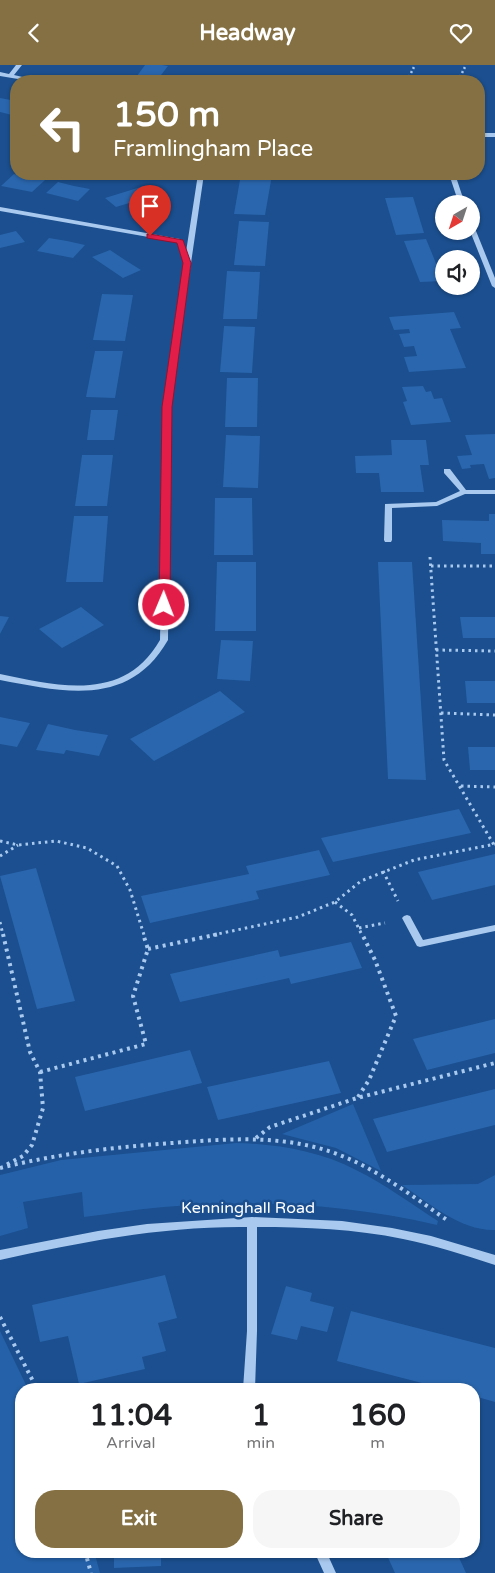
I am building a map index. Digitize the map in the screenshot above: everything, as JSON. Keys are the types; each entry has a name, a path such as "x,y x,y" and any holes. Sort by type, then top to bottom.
{"street":[{"path":"11,75 19,65"},
{"path":"0,74 10,76"},
{"path":"0,677 80,689 121,680 135,673 158,652 164,640 167,407 187,263 201,180"},
{"path":"454,180 459,195"},
{"path":"0,209 180,241 187,263"},
{"path":"477,240 495,286"},
{"path":"446,471 464,492"},
{"path":"388,539 388,506 436,504 464,492 495,492"},
{"path":"407,918 420,945 495,928"},
{"path":"249,1383 252,1331 252,1221"},
{"name":"Kenninghall Road","path":"0,1255 130,1229 181,1223 252,1221 316,1223 394,1233 495,1260"},
{"path":"323,1558 330,1573"}],"path":[{"path":"148,949 298,917 335,902 361,881 383,871 414,860 494,845 444,760 430,557"},
{"path":"431,566 495,566"},
{"path":"436,650 495,651"},
{"path":"441,713 495,715"},
{"path":"461,786 495,787"},
{"path":"0,841 18,845 56,841 87,848 117,866 130,890 148,949 134,995 139,1024 146,1044 40,1072"},
{"path":"0,857 18,845"},
{"path":"335,902 352,915 375,960 396,1016 369,1080 357,1098"},
{"path":"0,921 30,1052 40,1072 43,1108 32,1145 23,1156 1,1167"},
{"path":"256,1138 270,1127 357,1098 495,1063"},
{"path":"1,1167 134,1146 256,1138 316,1147 337,1154 357,1163 450,1222"},
{"path":"0,1317 34,1383"},
{"path":"87,1558 90,1573"}],"shaded area":[{"path":"353,1104 381,1171 336,1148 282,1134"},
{"path":"236,1143 298,1150 342,1163 398,1194 438,1221 437,1225 370,1212 336,1208 233,1203 164,1207 84,1217 82,1192 23,1202 28,1228 0,1236 0,1175 61,1160"},
{"path":"495,1175 495,1230 482,1229 458,1221 402,1185 478,1184"},
{"path":"0,1331 25,1383 15,1383 15,1558 96,1558 100,1573 0,1573"}],"building":[{"path":"145,65 168,66 161,75 138,75"},
{"path":"0,98 10,100 10,114 0,112"},
{"path":"10,178 10,180 45,180 32,192 1,186"},
{"path":"240,180 271,180 265,215 234,214"},
{"path":"58,182 90,189 78,201 46,193"},
{"path":"144,186 156,195 116,207 105,198"},
{"path":"413,197 424,233 396,235 385,198"},
{"path":"239,221 269,222 265,266 234,265"},
{"path":"16,231 25,242 0,248 0,235"},
{"path":"49,238 85,245 73,258 37,251"},
{"path":"426,239 435,261 435,281 420,282 404,241"},
{"path":"110,250 141,270 123,278 92,257"},
{"path":"227,271 260,272 257,319 223,319"},
{"path":"102,294 133,295 125,341 93,340"},
{"path":"454,312 461,328 450,329 466,368 409,372 404,357 417,356 414,346 404,347 399,334 410,333 409,329 394,330 389,317"},
{"path":"224,326 255,327 252,373 220,372"},
{"path":"95,351 123,351 115,398 86,397"},
{"path":"227,378 258,378 257,427 225,427"},
{"path":"423,386 426,392 431,391 434,399 442,398 451,422 411,425 403,402 407,401 402,387"},
{"path":"91,410 118,410 114,440 87,440"},
{"path":"495,434 495,478 489,479 484,464 470,465 471,468 462,469 457,456 472,455 465,435"},
{"path":"226,435 260,436 258,488 223,487"},
{"path":"391,440 426,440 429,465 420,465 424,492 381,492 379,473 356,473 355,456 392,455"},
{"path":"82,455 113,455 107,506 75,506"},
{"path":"215,498 252,498 253,555 214,555"},
{"path":"489,514 495,514 495,554 481,554 481,543 443,541 442,520 489,521"},
{"path":"74,516 108,516 103,582 66,582"},
{"path":"217,562 256,562 256,631 215,631"},
{"path":"378,562 412,562 426,780 388,779"},
{"path":"81,607 104,625 62,648 39,629"},
{"path":"0,616 9,617 0,634"},
{"path":"460,617 495,617 495,638 463,638"},
{"path":"221,640 253,641 250,681 217,679"},
{"path":"465,681 495,681 495,703 467,703"},
{"path":"220,691 245,712 154,761 130,739"},
{"path":"0,717 30,723 17,747 0,744"},
{"path":"48,724 108,735 99,756 66,750 64,754 36,750"},
{"path":"468,747 495,747 495,770 470,770"},
{"path":"459,809 471,833 333,862 321,838"},
{"path":"319,850 330,875 256,891 259,899 150,923 141,896 249,874 246,866"},
{"path":"495,854 495,885 432,900 418,872"},
{"path":"36,868 75,1001 37,1009 0,876"},
{"path":"351,942 362,968 291,984 289,978 180,1002 170,974 278,950 280,957"},
{"path":"495,1019 495,1053 427,1070 413,1039"},
{"path":"190,1050 202,1083 85,1111 75,1077"},
{"path":"329,1061 341,1093 218,1120 207,1087"},
{"path":"495,1089 495,1125 387,1152 373,1119"},
{"path":"165,1275 177,1318 158,1323 166,1351 142,1357 145,1369 79,1383 68,1336 40,1342 32,1305"},
{"path":"286,1286 312,1293 310,1301 334,1307 327,1332 301,1326 297,1340 271,1334"},
{"path":"351,1311 495,1348 495,1402 480,1398 480,1383 422,1383 337,1361"},
{"path":"114,1558 161,1558 161,1566 114,1568"},
{"path":"388,1558 459,1558 466,1573 395,1573"}],"route":[{"path":"150,236 180,241 187,263 167,407 164,605"}]}
